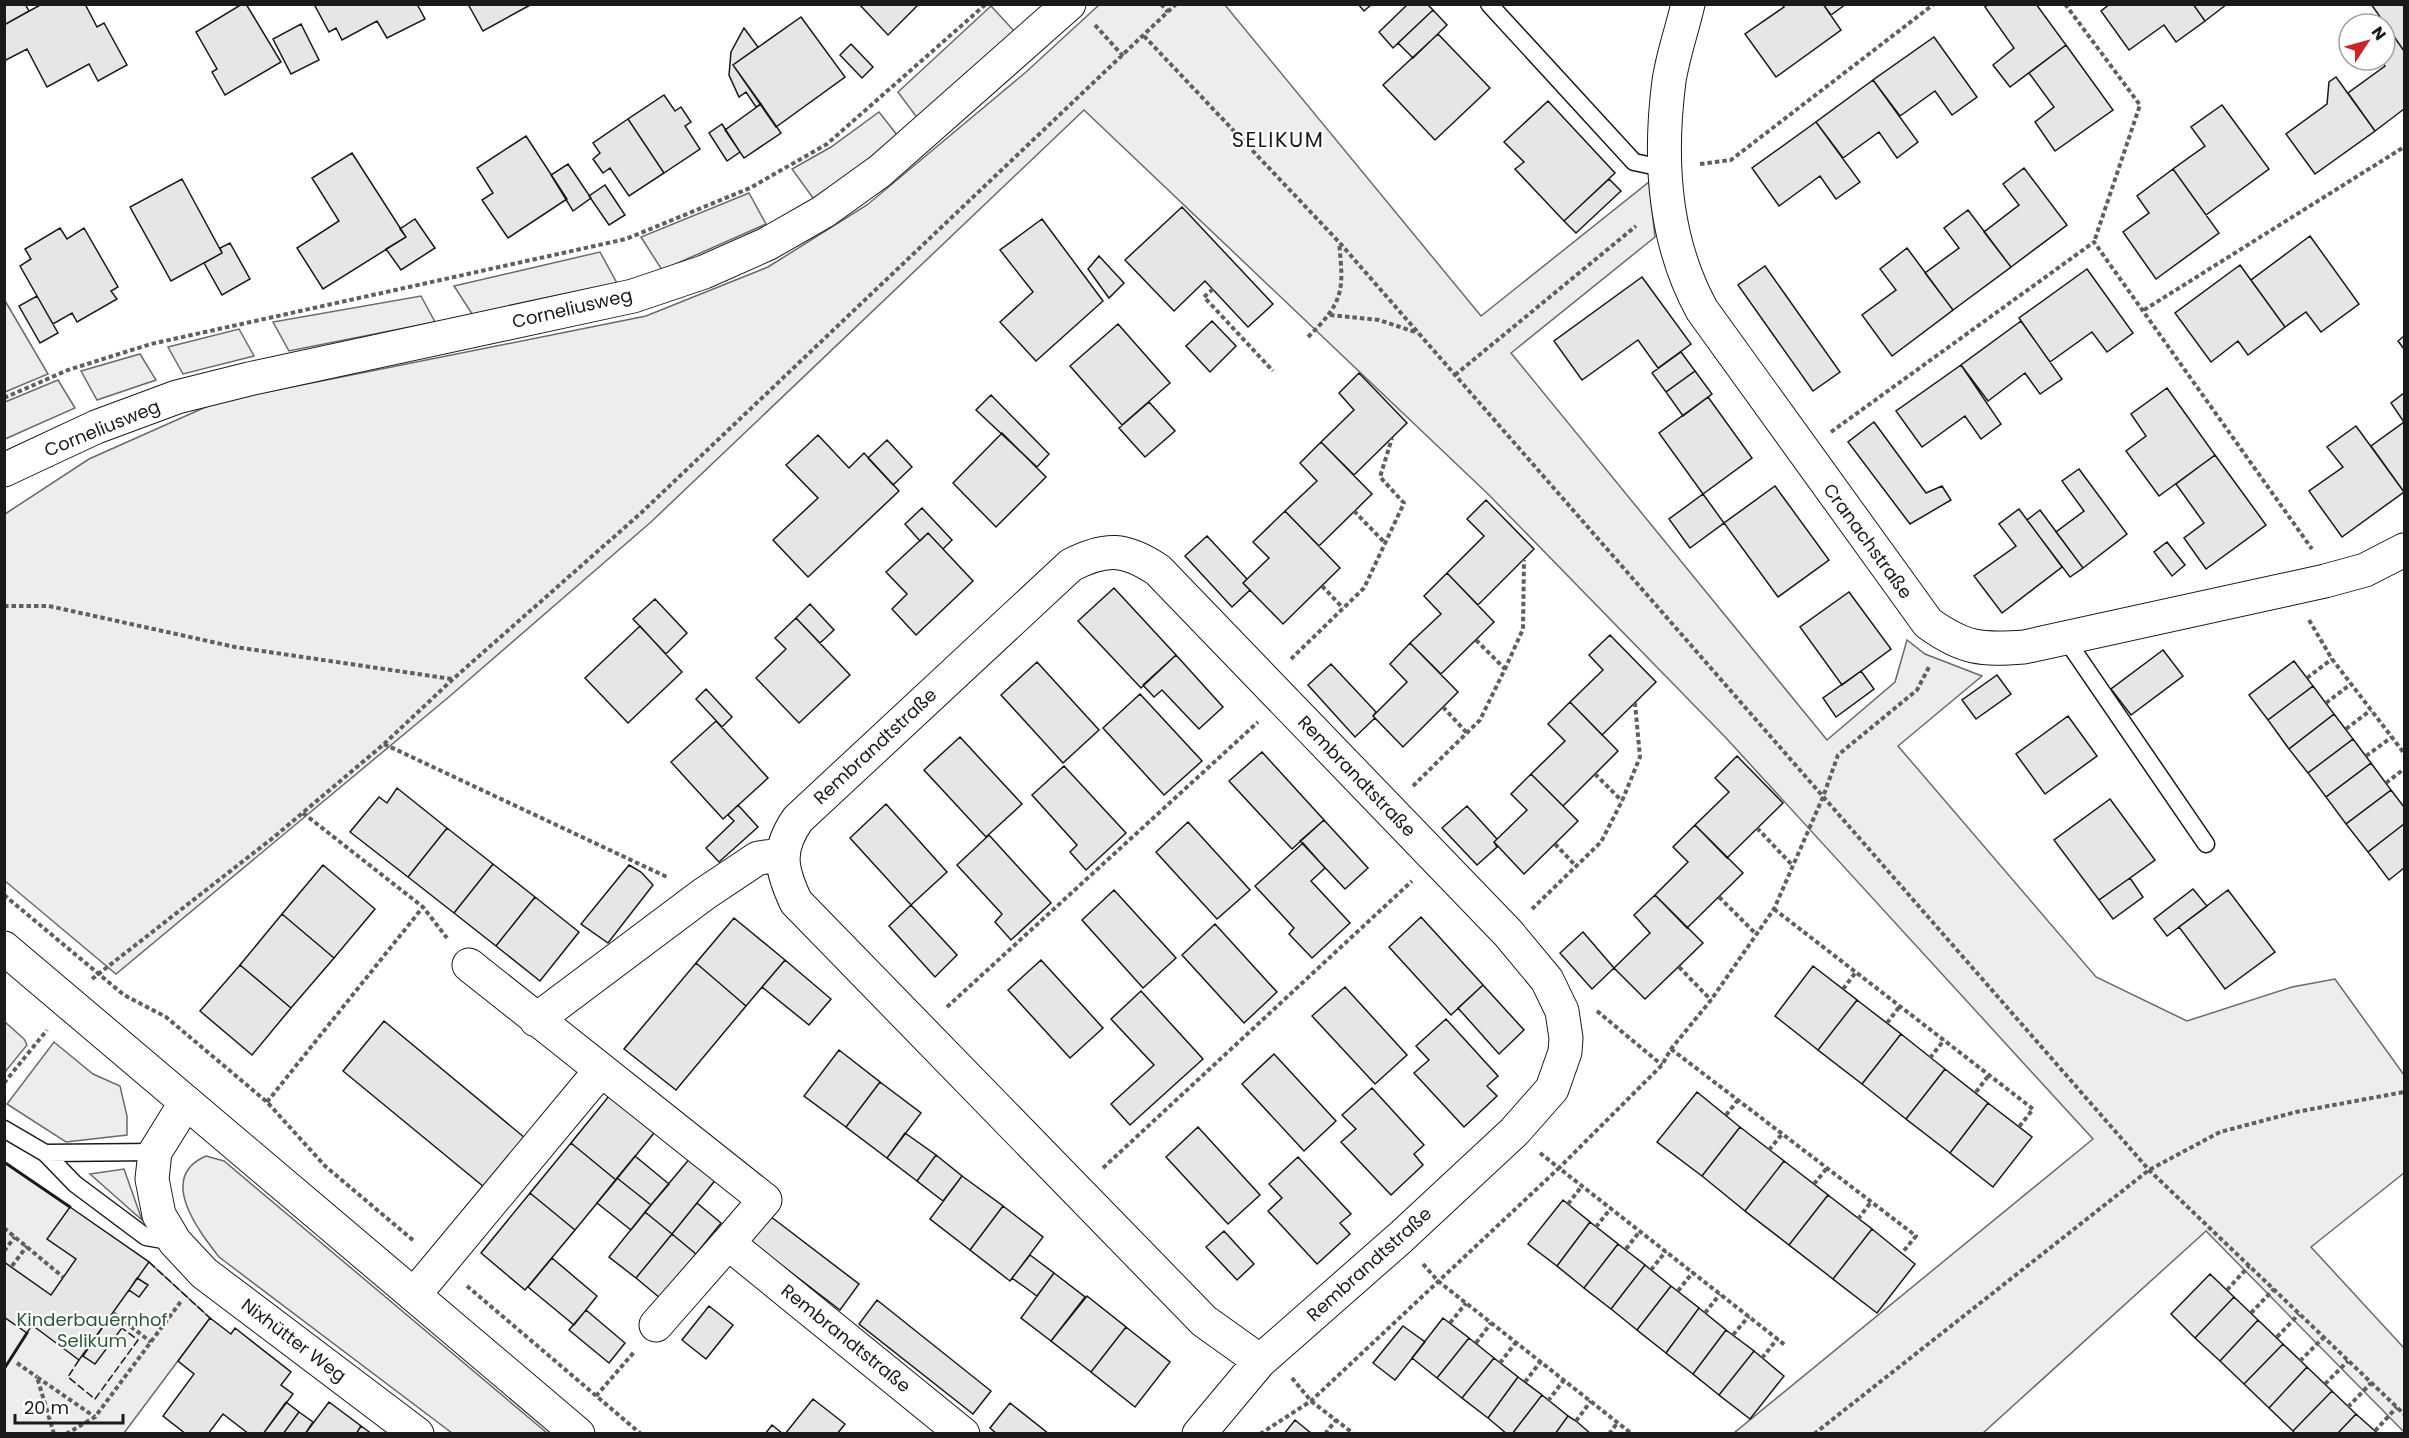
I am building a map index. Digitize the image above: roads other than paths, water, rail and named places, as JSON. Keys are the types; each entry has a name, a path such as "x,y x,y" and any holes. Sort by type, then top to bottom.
{"street":[{"name":"Cranachstraße","path":"1688,4 1669,80 1665,141 1669,217 1684,274 1702,310 1928,623 1945,635 1976,649 2024,647 2365,570 2404,550"},
{"name":"Corneliusweg","path":"4,470 96,427 177,397 249,379 633,296 704,272 767,244 823,212 880,171 1080,13"},
{"name":"Rembrandtstraße","path":"782,855 787,835 818,799 1071,565 1092,554 1113,552 1136,555 1158,570 1535,963 1557,997 1566,1038 1562,1066 1552,1089 1514,1132 1400,1238 1265,1357 1199,1434"},
{"path":"536,1020 704,894 758,858 782,855 785,879 796,902 1204,1321 1265,1357"},
{"path":"4,948 578,1434"},
{"path":"469,965 765,1200 656,1325"},
{"path":"414,1295 601,1070"},
{"name":"Nixhütter Weg","path":"186,1102 154,1152 152,1179 159,1215 174,1242 204,1273 417,1434"},
{"name":"Rembrandtstraße","path":"728,1243 963,1434"}],"lane":[{"path":"1489,4 1634,162 1667,169"},
{"path":"2065,638 2206,844"},
{"path":"4,1129 45,1153 75,1184 146,1237 174,1242"},
{"path":"45,1153 154,1152"}],"district":[{"name":"SELIKUM","path":"1278,139"}],"park label":[{"name":"Kinderbauernhof Selikum","path":"92,1329"}]}
